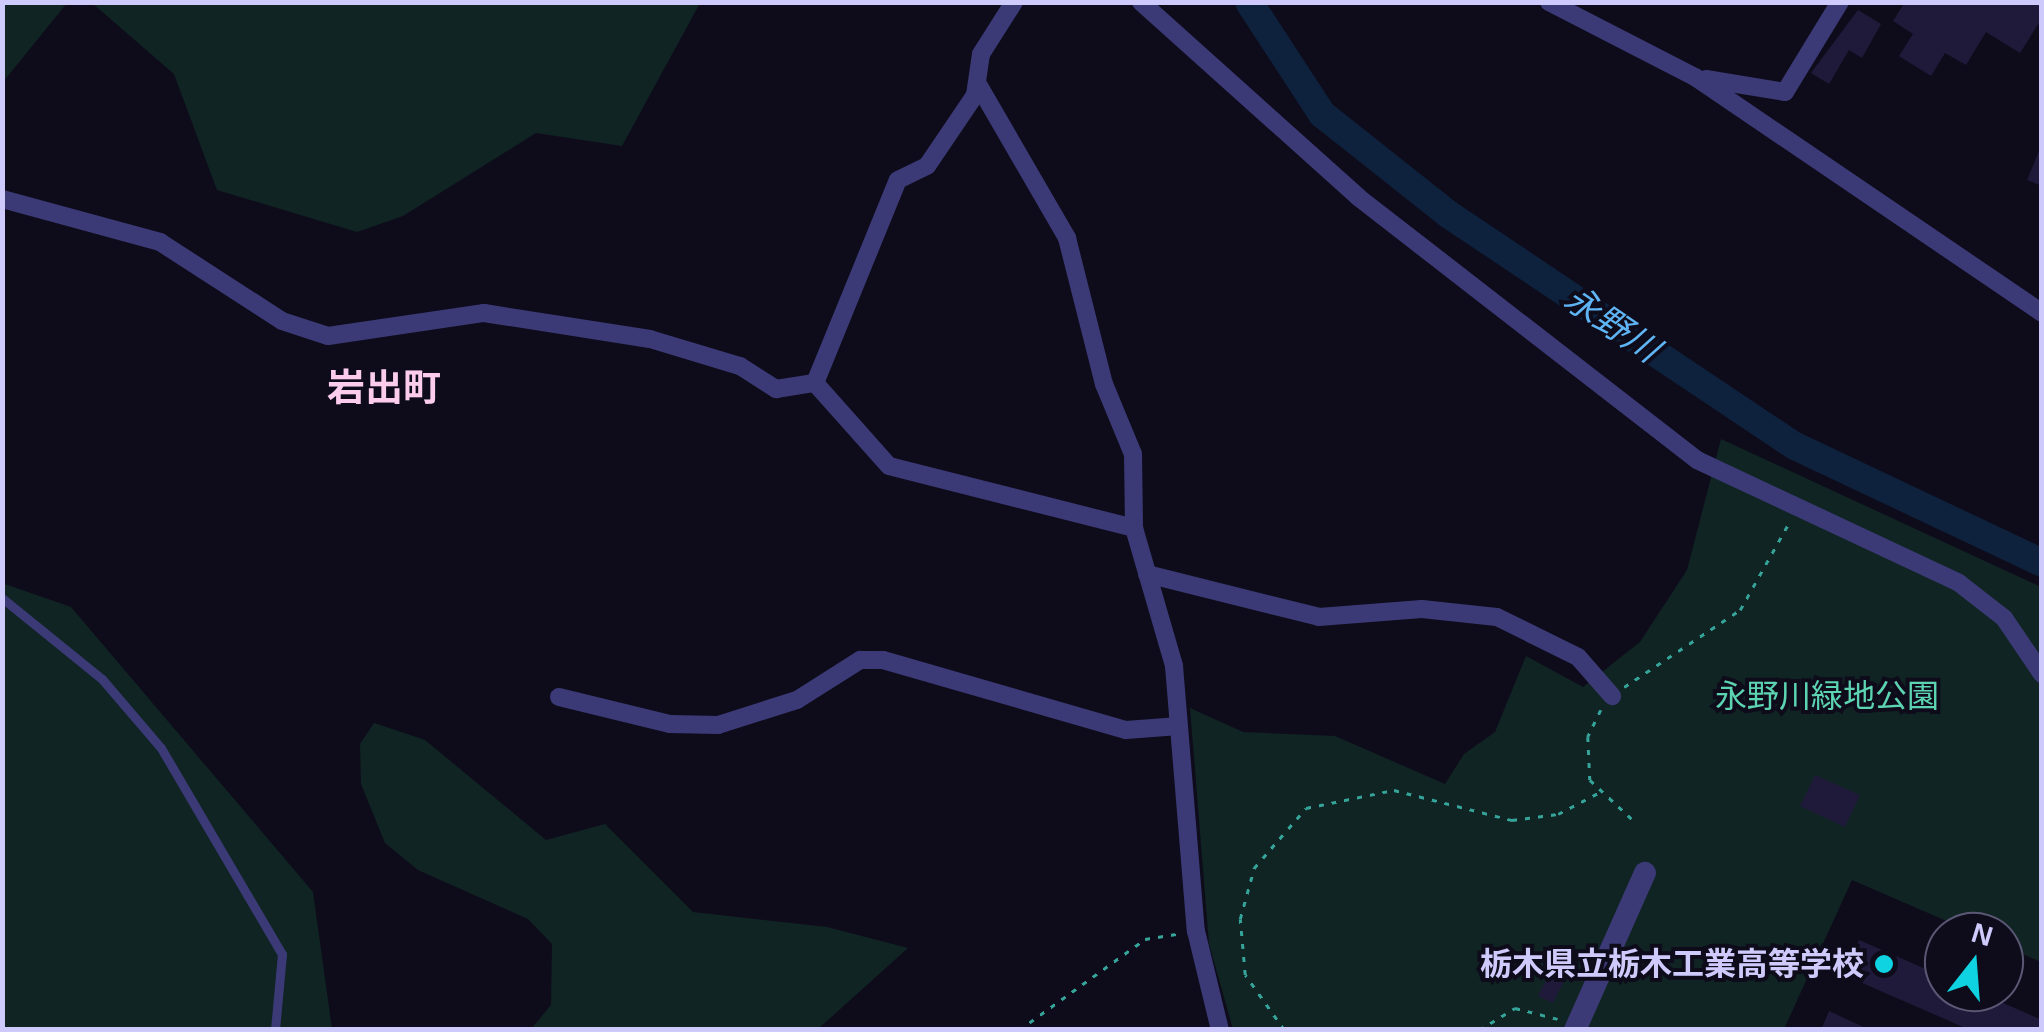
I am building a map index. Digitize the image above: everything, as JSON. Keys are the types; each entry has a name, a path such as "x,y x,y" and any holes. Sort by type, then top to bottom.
{"street":[{"path":"815,383 898,180 927,166 979,86 981,54 1014,2"},
{"path":"1141,2 1448,267 1698,460 1984,600 2042,674"},
{"path":"1548,2 1695,76 2042,313"},
{"path":"1695,76 1785,92 1840,2"},
{"path":"979,86 1067,238 1104,384 1133,454 1134,528 1168,631 1196,931 1220,1030"},
{"path":"2,199 160,242 282,322 328,336 484,313 650,340 740,366 776,389 815,383"},
{"path":"815,383 889,466 1134,528"},
{"path":"1147,574 1319,617 1422,610 1498,617 1578,657 1612,696"},
{"path":"559,696 670,724 718,725 797,700 860,660 884,660 1126,730 1179,726"},
{"path":"1575,1029 1645,873"}],"lane":[{"path":"2,598 102,679 161,748 282,954 275,1030"}],"path":[{"path":"1633,820 1598,793 1588,736 1612,696 1740,610 1796,510"},
{"path":"1284,1030 1246,975 1240,919 1254,868 1306,808 1394,790 1512,820 1558,814 1598,793"},
{"path":"1019,1030 1145,939 1196,931"},
{"path":"1479,1030 1514,1008 1575,1029"}],"green space":[{"path":"2,3 67,3 3,82"},
{"path":"92,3 700,3 622,146 536,133 403,216 357,232 217,190 174,74"},
{"name":"永野川緑地公園","path":"1721,439 2041,587 2041,962 2024,955 2024,912 1926,912 1852,880 1784,1029 1233,1029 1209,944 1190,708 1243,732 1335,736 1445,784 1464,754 1495,732 1526,656 1583,687 1640,642 1687,570"},
{"path":"2,583 71,607 313,892 332,1029 3,1029"},
{"path":"374,723 425,740 546,840 605,824 693,912 827,927 908,948 818,1029 531,1029 551,1005 552,944 528,919 418,870 385,843 361,784 360,744"}],"building":[{"path":"1905,2 2042,2 2042,18 2020,53 1986,32 1966,65 1945,53 1931,76 1899,56 1913,34 1893,21"},
{"path":"1858,10 1881,24 1862,58 1849,50 1829,84 1811,73"},
{"path":"2042,144 2042,186 2027,180"},
{"path":"1815,775 1860,795 1845,827 1800,806"},
{"path":"1859,940 1924,968 1924,1010 1844,975"},
{"path":"1551,970 1566,977 1553,1003 1538,996"},
{"path":"1829,1011 1870,1030 1821,1030"},
{"path":"1929,1012 2024,1012 2042,1020 2042,1030 1970,1030"}],"waterway":[{"name":"永野川","path":"1249,2 1322,114 1448,214 1795,446 2042,563"}],"place":[{"name":"栃木県立栃木工業高等学校","path":"1884,964"}],"district":[{"name":"岩出町","path":"384,389"}]}
